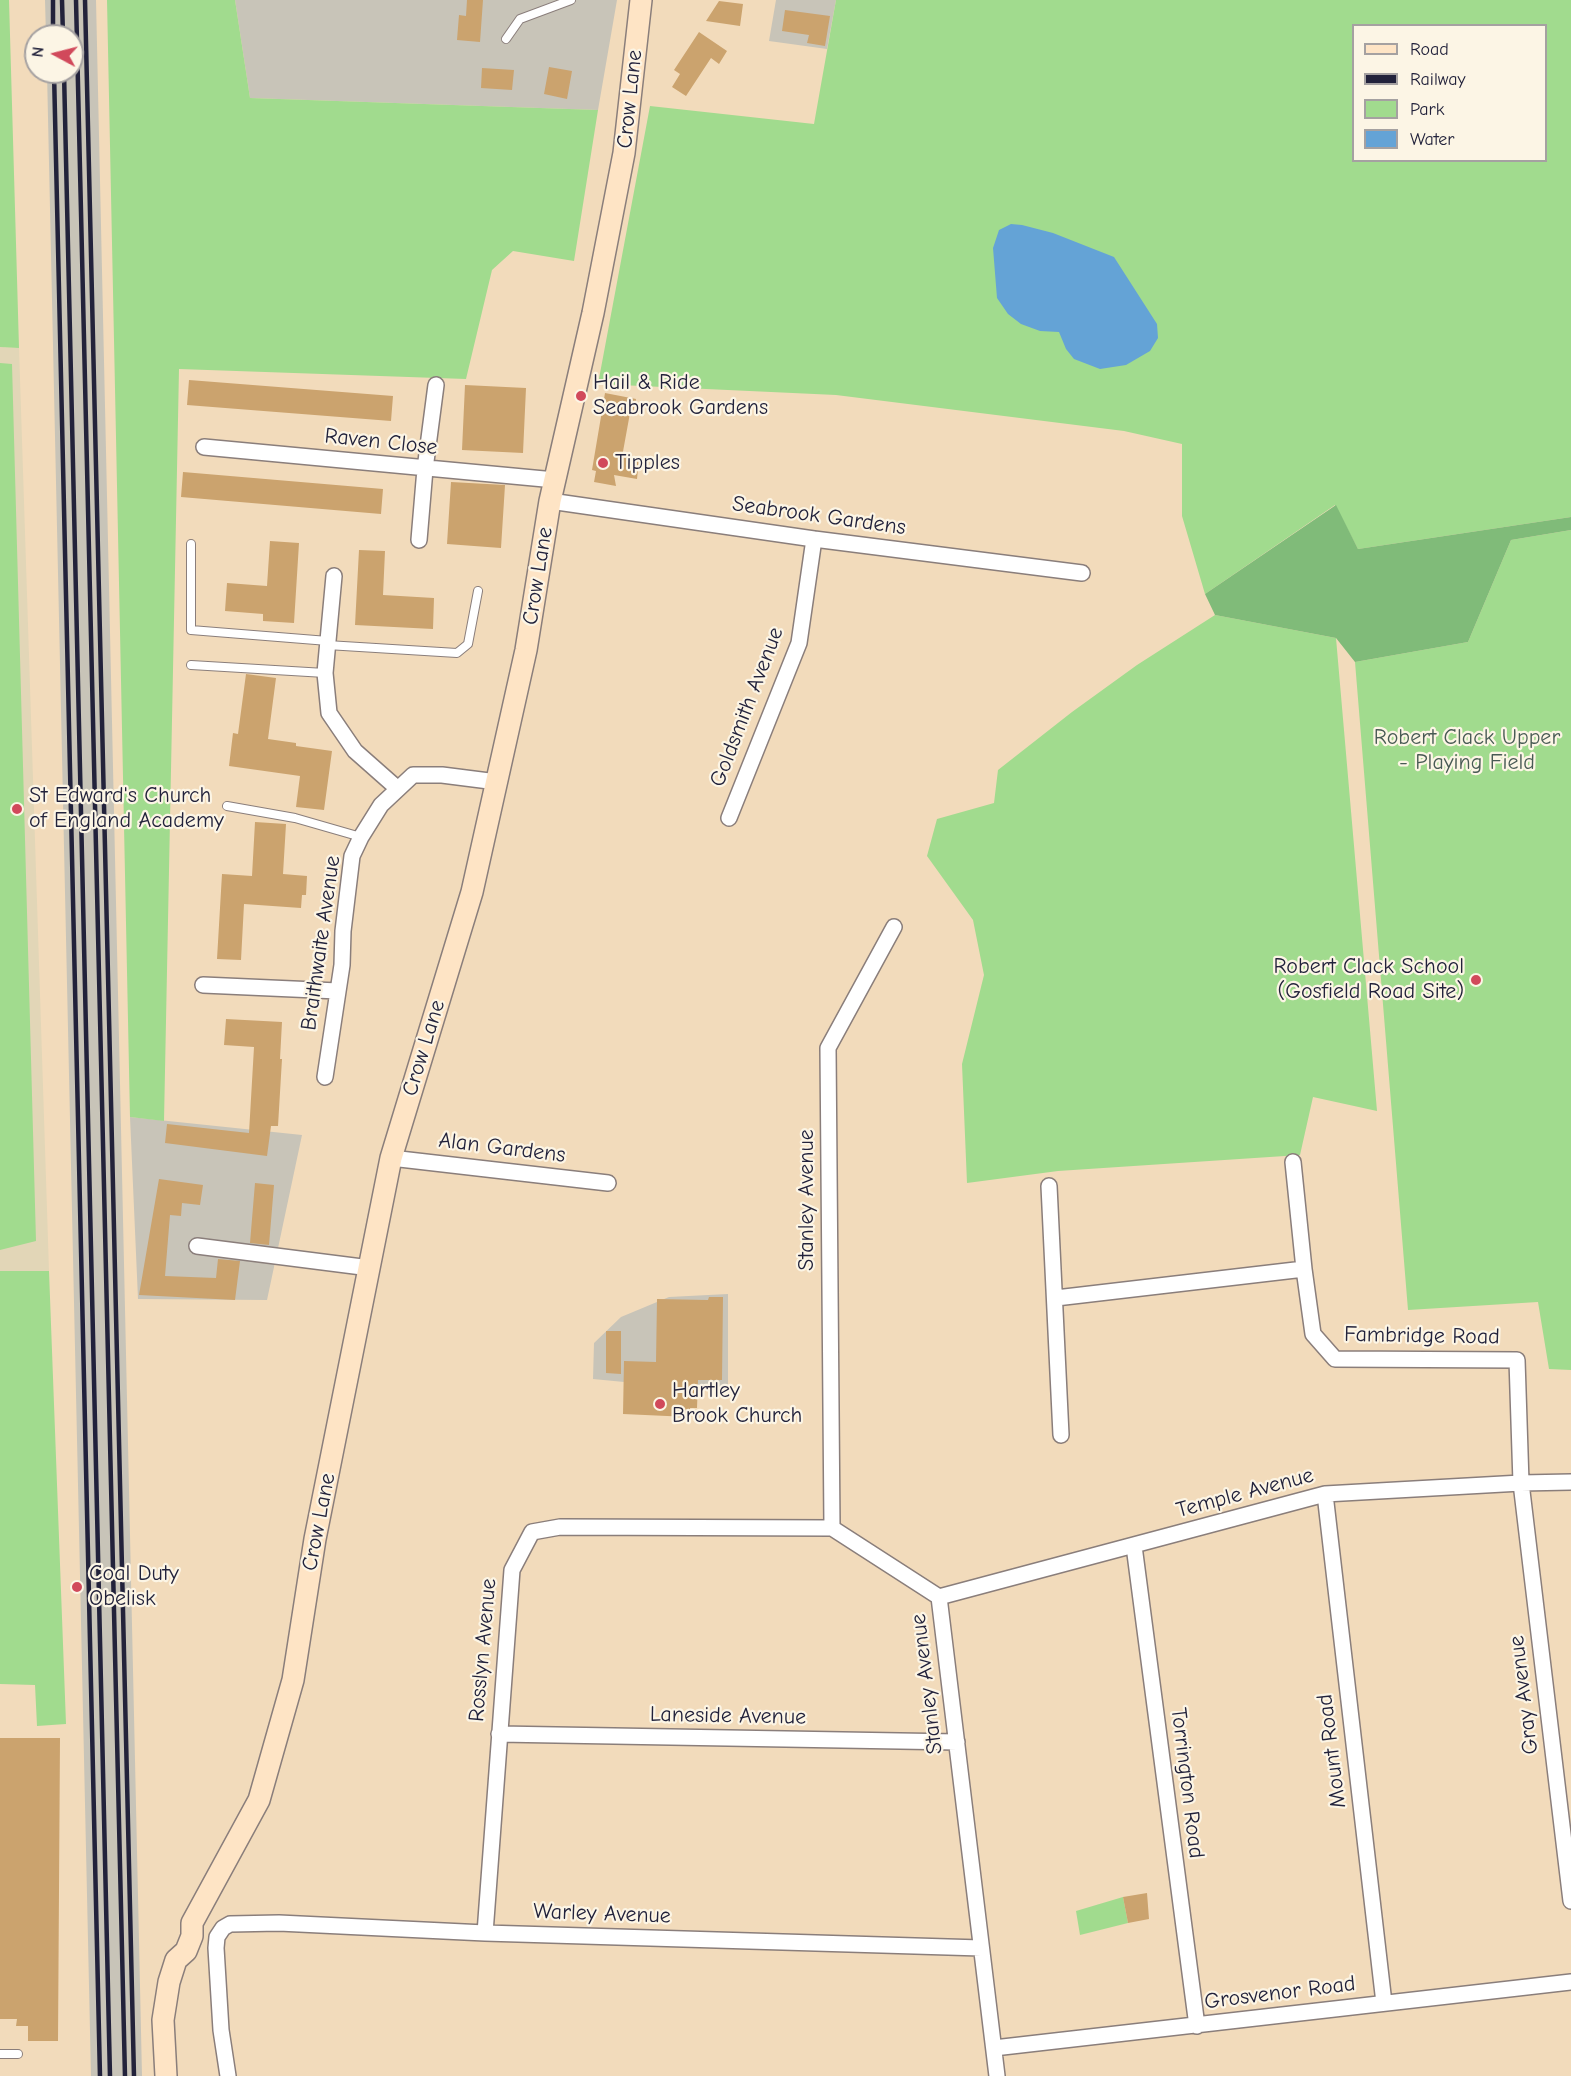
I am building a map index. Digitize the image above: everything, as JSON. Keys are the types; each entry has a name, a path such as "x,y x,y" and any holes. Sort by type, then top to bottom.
{"street":[{"name":"Crow Lane","path":"165,2076 163,2020 169,1982 176,1960 186,1951 192,1936 192,1923 260,1800 293,1680 315,1539 392,1158 472,892 526,650 550,501 593,313 624,153 641,0"},
{"path":"418,540 436,386"},
{"name":"Raven Close","path":"204,447 555,480"},
{"name":"Seabrook Gardens","path":"550,501 814,539 1082,573"},
{"name":"Goldsmith Avenue","path":"729,818 799,643 814,539"},
{"path":"334,576 325,673 328,713 355,751 398,789"},
{"name":"Braithwaite Avenue","path":"325,1077 342,965 343,931 352,856 361,837 381,805 413,775 442,775 497,782"},
{"name":"Stanley Avenue","path":"894,927 828,1048 832,1528 939,1597 997,2076"},
{"path":"203,985 338,991"},
{"name":"Alan Gardens","path":"392,1158 608,1183"},
{"path":"1056,1298 1304,1269 1293,1162"},
{"path":"1049,1186 1061,1435"},
{"path":"196,1246 370,1268"},
{"name":"Fambridge Road","path":"1304,1269 1313,1335 1335,1359 1517,1360 1521,1483"},
{"name":"Temple Avenue","path":"939,1597 1325,1494 1571,1482"},
{"name":"Gray Avenue","path":"1521,1483 1571,1901"},
{"name":"Mount Road","path":"1325,1494 1384,2003"},
{"name":"Rosslyn Avenue","path":"485,1933 512,1570 532,1532 560,1527 832,1528"},
{"name":"Torrington Road","path":"1134,1546 1197,2026"},
{"name":"Laneside Avenue","path":"499,1734 957,1742"},
{"name":"Warley Avenue","path":"228,2076 221,2030 216,1948 217,1937 223,1928 230,1924 279,1923 485,1933 981,1948"},
{"name":"Grosvenor Road","path":"994,2049 1571,1982"}],"lane":[{"path":"506,39 520,19 572,0"},
{"path":"191,544 191,630 457,653 468,644 478,591"},
{"path":"191,665 325,673"},
{"path":"227,806 295,818 361,837"},
{"path":"0,2054 18,2054"}],"shaded area":[{"path":"45,0 96,0 142,2076 91,2076 47,84 84,84 84,24 46,24"},
{"path":"235,0 617,0 598,110 250,98"},
{"path":"776,0 836,0 827,49 769,41"},
{"name":"St Edward's Church of England Academy","path":"0,347 19,348 49,1271 0,1271"},
{"path":"130,1117 302,1135 267,1300 138,1299"},
{"path":"728,1294 728,1392 593,1379 594,1343 621,1317 669,1297"}],"green space":[{"path":"0,0 9,0 19,348 0,347"},
{"path":"107,0 235,0 250,98 598,110 574,261 513,251 492,270 466,379 179,369 164,1121 130,1117"},
{"path":"836,0 1571,0 1571,517 1358,549 1335,505 1205,594 1182,516 1182,444 1124,431 836,395 598,384 650,106 814,124"},
{"name":"St Edward's Church of England Academy","path":"0,363 12,364 36,1241 0,1250"},
{"path":"1336,505 1358,549 1571,517 1571,530 1511,540 1468,642 1355,662 1336,638 1215,615 1205,594"},
{"name":"Robert Clack Upper - Playing Field","path":"1571,530 1571,1370 1549,1369 1538,1302 1408,1310 1355,662 1468,642 1511,540"},
{"path":"1215,615 1336,638 1377,1111 1313,1097 1300,1155 1058,1171 967,1183 962,1064 984,975 973,920 927,856 937,819 994,803 998,770 1137,665"},
{"path":"0,1271 49,1271 66,1724 37,1726 35,1685 0,1684"},
{"path":"1123,1897 1128,1923 1080,1935 1076,1911"}],"water":[{"path":"1011,224 1053,233 1114,257 1157,324 1158,338 1150,351 1126,365 1100,369 1074,359 1066,349 1059,332 1040,331 1021,324 1008,314 997,298 993,248 999,230"}],"building":[{"path":"467,0 483,0 480,42 457,40 459,15 466,16"},
{"path":"719,1 743,4 740,26 706,21"},
{"path":"785,10 830,16 825,46 807,43 809,35 782,31"},
{"path":"699,32 727,51 719,64 711,58 686,96 672,87 680,74 674,70"},
{"path":"549,67 572,71 567,99 544,94"},
{"path":"482,68 514,70 512,90 481,88"},
{"path":"189,380 393,396 391,421 187,405"},
{"path":"465,385 526,388 523,453 462,450"},
{"path":"605,393 636,399 633,413 630,413 622,457 639,459 637,479 614,475 616,486 594,482 596,471 592,470"},
{"path":"183,472 383,489 381,514 181,497"},
{"path":"451,482 505,485 501,548 447,544"},
{"path":"270,541 299,543 294,623 263,621 263,614 225,611 227,583 267,586"},
{"path":"359,550 385,551 383,595 434,598 433,629 355,625"},
{"path":"246,674 276,678 268,739 332,751 324,810 296,807 300,776 229,766 233,733 238,734"},
{"path":"255,822 286,824 283,874 307,876 306,895 302,895 301,908 244,904 241,960 217,959 222,874 252,876"},
{"path":"226,1019 282,1022 278,1126 271,1126 267,1156 165,1143 167,1124 249,1133 254,1047 224,1045"},
{"path":"159,1179 203,1185 200,1205 182,1203 181,1216 170,1215 165,1276 216,1278 218,1259 240,1261 235,1300 139,1295"},
{"path":"255,1183 274,1185 269,1245 250,1243"},
{"path":"709,1297 723,1297 722,1380 698,1380 697,1408 690,1408 689,1417 623,1414 624,1361 656,1362 657,1299 708,1300"},
{"path":"606,1331 621,1331 621,1374 606,1373"},
{"path":"0,1738 60,1738 58,2041 28,2041 28,2026 16,2026 17,2019 0,2019"},
{"path":"1147,1893 1149,1919 1128,1923 1123,1897"}],"railway":[{"path":"53,0 53,24"},
{"path":"62,0 63,24"},
{"path":"76,0 125,2076"},
{"path":"85,0 134,2076"},
{"path":"54,84 100,2076"},
{"path":"64,84 110,2076"}],"place":[{"name":"Hail & Ride Seabrook Gardens","path":"581,396"},
{"name":"Tipples","path":"603,463"},
{"name":"St Edward's Church of England Academy","path":"17,809"},
{"name":"Robert Clack School (Gosfield Road Site)","path":"1476,980"},
{"name":"Hartley Brook Church","path":"660,1404"},
{"name":"Coal Duty Obelisk","path":"77,1587"}]}
